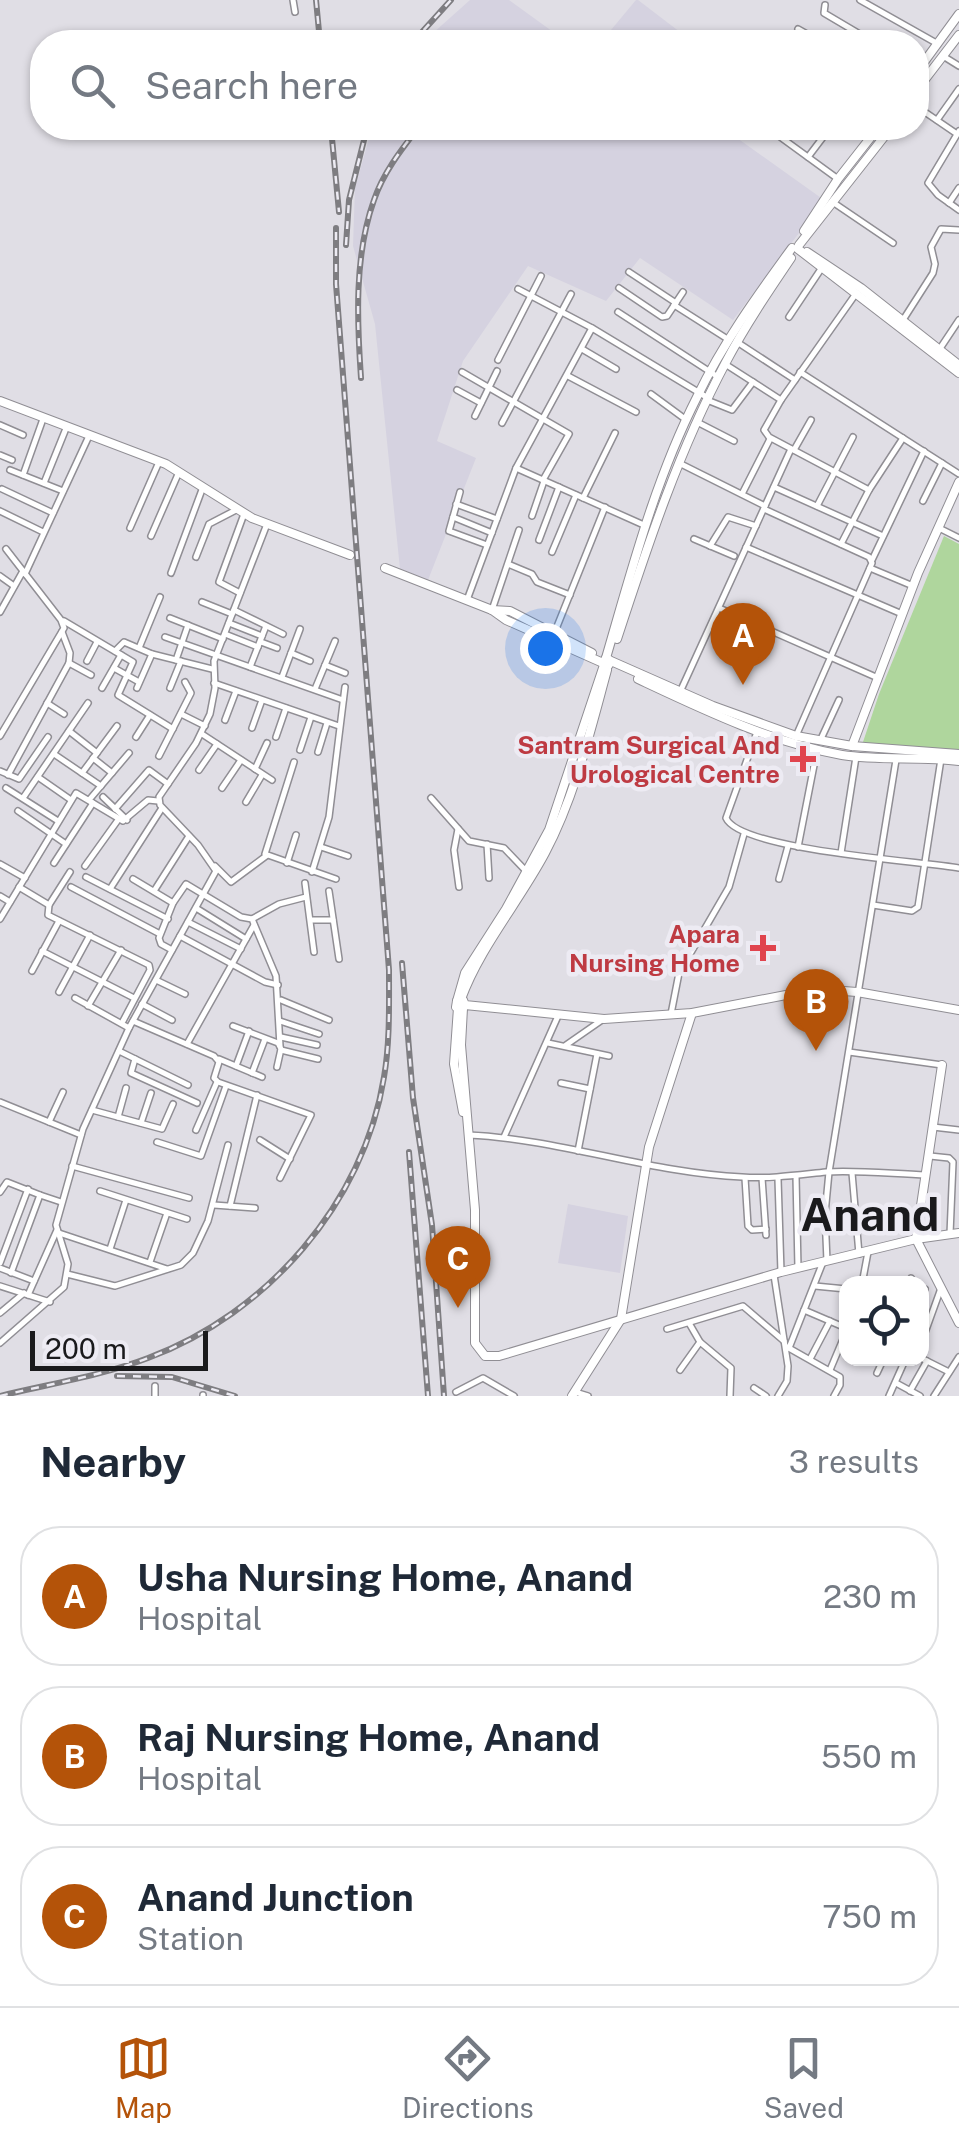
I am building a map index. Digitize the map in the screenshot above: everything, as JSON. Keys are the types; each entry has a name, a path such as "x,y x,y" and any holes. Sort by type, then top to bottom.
{"street":[{"path":"294,0 295,12"},
{"path":"860,0 913,30"},
{"path":"825,5 824,12 853,30"},
{"path":"929,56 959,14"},
{"path":"929,75 959,35"},
{"path":"929,39 938,44"},
{"path":"943,56 959,66"},
{"path":"937,120 959,89"},
{"path":"929,115 957,137 928,180 928,186 959,210"},
{"path":"788,140 838,178"},
{"path":"808,157 821,140"},
{"path":"797,247 838,178 868,140"},
{"path":"648,527 732,341 797,247 881,140"},
{"path":"948,203 959,188"},
{"path":"832,202 893,243"},
{"path":"903,320 933,273 931,247 941,229 959,230"},
{"path":"797,247 821,269 903,320 959,365"},
{"path":"797,247 959,373"},
{"path":"790,317 821,269"},
{"path":"629,272 795,380"},
{"path":"498,360 540,276"},
{"path":"619,288 662,318 683,292"},
{"path":"518,289 732,410 753,382"},
{"path":"858,291 764,427 771,438 869,490"},
{"path":"502,423 571,294"},
{"path":"618,312 714,374"},
{"path":"940,350 959,320"},
{"path":"467,600 516,468 592,328"},
{"path":"714,374 724,364 732,341"},
{"path":"582,350 616,370"},
{"path":"724,364 781,400"},
{"path":"475,416 497,371"},
{"path":"462,372 569,434 544,480 532,516"},
{"path":"800,372 959,474"},
{"path":"567,376 636,412"},
{"path":"457,390 481,403"},
{"path":"651,394 686,420"},
{"path":"704,396 686,420 648,527 577,775 558,824 476,964 461,1004 460,1044 475,1210 476,1348 485,1356 499,1356 778,1273 955,1233 953,1162 928,1156"},
{"path":"0,401 159,462 240,512 350,555"},
{"path":"22,475 44,416"},
{"path":"679,695 764,507 811,420"},
{"path":"697,422 734,442"},
{"path":"0,425 22,435"},
{"path":"44,484 68,425"},
{"path":"0,612 24,573 90,434"},
{"path":"552,552 615,434"},
{"path":"817,506 853,437"},
{"path":"742,494 771,438"},
{"path":"841,544 869,490 903,438"},
{"path":"796,736 872,560 924,452"},
{"path":"0,455 12,460"},
{"path":"130,528 159,462"},
{"path":"679,463 872,560"},
{"path":"923,501 942,463"},
{"path":"516,468 648,527"},
{"path":"10,470 63,491"},
{"path":"151,536 180,472"},
{"path":"840,853 856,756 854,746 913,586 959,482"},
{"path":"172,573 203,487"},
{"path":"539,540 559,487"},
{"path":"774,487 883,536"},
{"path":"2,489 52,513"},
{"path":"460,492 449,531 487,545"},
{"path":"456,504 497,520"},
{"path":"553,636 605,507"},
{"path":"0,511 43,532"},
{"path":"196,557 212,520 240,512"},
{"path":"240,512 220,582 240,593"},
{"path":"452,516 492,533"},
{"path":"710,546 728,517 756,526"},
{"path":"110,889 203,730 214,701 212,670 267,524"},
{"path":"938,527 959,538"},
{"path":"492,610 519,530"},
{"path":"694,540 734,556"},
{"path":"746,547 902,614"},
{"path":"6,550 61,620 134,663 118,695 173,729"},
{"path":"508,564 532,574 537,582 570,595"},
{"path":"384,568 553,636 758,728 856,756 959,758"},
{"path":"870,568 913,586"},
{"path":"0,576 14,586"},
{"path":"140,648 160,597"},
{"path":"202,602 282,634"},
{"path":"719,608 878,678"},
{"path":"170,618 224,637 277,648"},
{"path":"8,775 69,663 61,620"},
{"path":"229,623 260,642"},
{"path":"170,688 188,625"},
{"path":"250,667 266,626"},
{"path":"282,677 300,629"},
{"path":"0,736 62,632"},
{"path":"165,637 343,700"},
{"path":"87,661 98,641"},
{"path":"315,689 335,641"},
{"path":"102,688 124,642 212,670"},
{"path":"291,653 310,661"},
{"path":"114,668 138,685 152,654"},
{"path":"69,663 91,675"},
{"path":"325,664 345,672"},
{"path":"158,756 191,693 184,682"},
{"path":"214,683 339,726"},
{"path":"312,872 330,817 345,687"},
{"path":"225,720 236,691"},
{"path":"252,728 262,700"},
{"path":"798,847 819,745 839,700"},
{"path":"47,703 64,714"},
{"path":"23,798 88,703"},
{"path":"276,737 286,708"},
{"path":"181,714 217,744 272,780"},
{"path":"136,737 150,715"},
{"path":"300,750 310,717"},
{"path":"318,752 328,722"},
{"path":"82,773 118,726"},
{"path":"758,728 819,745 959,758"},
{"path":"758,728 726,818 728,824 744,834 788,846 959,868"},
{"path":"69,731 112,773"},
{"path":"0,771 17,779 21,777 48,736"},
{"path":"255,769 267,743"},
{"path":"200,770 217,744"},
{"path":"54,754 100,786"},
{"path":"54,863 100,786 129,754"},
{"path":"786,1345 825,1262 829,1172 897,756"},
{"path":"872,905 915,910 942,759"},
{"path":"222,788 241,760"},
{"path":"0,919 78,792 118,820 127,820 148,800 160,805 231,882 266,856 294,762"},
{"path":"115,809 149,770 168,784"},
{"path":"246,802 263,774"},
{"path":"38,777 71,800"},
{"path":"6,788 58,821"},
{"path":"103,797 127,820"},
{"path":"431,798 469,841 504,848 530,874"},
{"path":"18,810 66,844"},
{"path":"85,866 118,820"},
{"path":"458,830 454,850 459,887"},
{"path":"671,1014 680,973 729,888 744,834"},
{"path":"287,863 296,835"},
{"path":"154,891 190,836"},
{"path":"488,844 489,878"},
{"path":"779,879 788,846"},
{"path":"321,848 348,856"},
{"path":"266,856 336,880"},
{"path":"0,864 24,878"},
{"path":"0,1313 26,1294 34,1281 57,1231 81,1135 131,1024 204,894 215,866"},
{"path":"70,872 49,906 48,916 150,965 123,1021"},
{"path":"86,877 168,919"},
{"path":"134,879 173,903"},
{"path":"305,883 314,952"},
{"path":"172,950 161,944 160,934 186,884 253,922 278,986 277,1068"},
{"path":"19,887 49,906"},
{"path":"71,887 160,934"},
{"path":"329,891 338,959"},
{"path":"0,896 10,902"},
{"path":"188,1044 253,922 279,904 306,897"},
{"path":"196,908 246,939"},
{"path":"310,920 333,920"},
{"path":"32,971 59,921"},
{"path":"188,922 241,949"},
{"path":"59,992 90,936"},
{"path":"180,936 278,986"},
{"path":"88,1006 121,950"},
{"path":"42,952 134,998"},
{"path":"156,980 185,994"},
{"path":"461,1004 604,1019 692,1013 817,990 958,1007"},
{"path":"75,998 262,1077"},
{"path":"280,1000 329,1020"},
{"path":"142,1004 172,1020"},
{"path":"588,1396 574,1394 621,1319 646,1165 692,1013"},
{"path":"504,1136 559,1016"},
{"path":"564,1046 604,1019"},
{"path":"280,1022 319,1034"},
{"path":"233,1026 266,1038 280,1048 318,1059"},
{"path":"236,1066 248,1032"},
{"path":"280,1037 317,1045"},
{"path":"252,1073 266,1038"},
{"path":"546,1043 608,1056"},
{"path":"119,1051 188,1085"},
{"path":"849,1052 942,1066 916,1239 959,1323"},
{"path":"578,1151 597,1054"},
{"path":"216,1058 214,1078 218,1082 311,1115 280,1178"},
{"path":"135,1059 130,1073 197,1103"},
{"path":"196,1130 218,1082"},
{"path":"561,1083 590,1089"},
{"path":"157,1142 201,1156 226,1086"},
{"path":"118,1117 126,1088"},
{"path":"50,1122 63,1092"},
{"path":"141,1124 150,1093"},
{"path":"230,1206 257,1096"},
{"path":"0,1102 81,1135"},
{"path":"92,1110 164,1128 174,1104"},
{"path":"932,1127 959,1130"},
{"path":"468,1130 646,1165 745,1178 778,1179 829,1172 926,1175"},
{"path":"260,1140 290,1159"},
{"path":"67,1274 116,1286 170,1270 192,1253 213,1205 228,1146"},
{"path":"72,1166 189,1198"},
{"path":"852,1173 864,1253 863,1276"},
{"path":"796,1176 798,1268"},
{"path":"745,1178 748,1226 766,1232 762,1177"},
{"path":"778,1179 778,1273 788,1373 778,1396"},
{"path":"0,1192 3,1181 62,1202"},
{"path":"28,1189 0,1265 34,1281"},
{"path":"100,1192 186,1219"},
{"path":"11,1272 40,1195"},
{"path":"110,1250 126,1200"},
{"path":"213,1205 256,1208"},
{"path":"149,1263 167,1213"},
{"path":"57,1231 170,1270"},
{"path":"0,1343 64,1288 68,1264 57,1231"},
{"path":"0,1286 50,1302"},
{"path":"813,1286 839,1288"},
{"path":"929,1322 942,1288"},
{"path":"666,1329 743,1306 786,1345 830,1370 841,1381 834,1396"},
{"path":"804,1310 839,1326"},
{"path":"810,1359 830,1321"},
{"path":"688,1323 700,1342 731,1368 730,1396"},
{"path":"680,1370 700,1342"},
{"path":"830,1370 839,1356"},
{"path":"934,1396 959,1357"},
{"path":"929,1362 950,1372"},
{"path":"877,1373 880,1366"},
{"path":"889,1396 902,1366"},
{"path":"910,1391 921,1366"},
{"path":"456,1392 480,1378 514,1396"},
{"path":"895,1383 920,1396"},
{"path":"155,1386 155,1396"},
{"path":"754,1388 766,1396"}],"shaded area":[{"path":"470,0 509,0 550,30 436,30"},
{"path":"638,0 677,30 611,30"},
{"path":"369,140 740,140 824,200 733,320 640,258 606,301 528,266 463,361 437,441 476,458 428,580 400,569 375,324 353,246 355,188"},
{"path":"568,1204 628,1216 620,1273 558,1263"}],"green space":[{"path":"944,536 959,544 959,757 861,748 879,694"}],"railway":[{"path":"316,0 319,30"},
{"path":"424,30 451,0"},
{"path":"332,140 339,212"},
{"path":"346,245 349,200 364,140"},
{"path":"361,378 358,289 363,243 382,180 409,140"},
{"path":"0,1396 148,1358 232,1313 270,1283 332,1210 373,1123 386,1064 389,970 336,284 336,228"},
{"path":"402,963 413,1098 432,1225 444,1396"},
{"path":"409,1152 428,1396"},
{"path":"117,1376 172,1377 235,1396"}],"place":[{"name":"Usha Nursing Home, Anand","path":"743,685"},
{"name":"Santram Surgical And Urological Centre","path":"803,759"},
{"name":"Apara Nursing Home","path":"763,948"},
{"name":"Raj Nursing Home, Anand","path":"816,1051"},
{"name":"Anand Junction","path":"458,1308"}],"district":[{"name":"Anand","path":"870,1215"}]}
